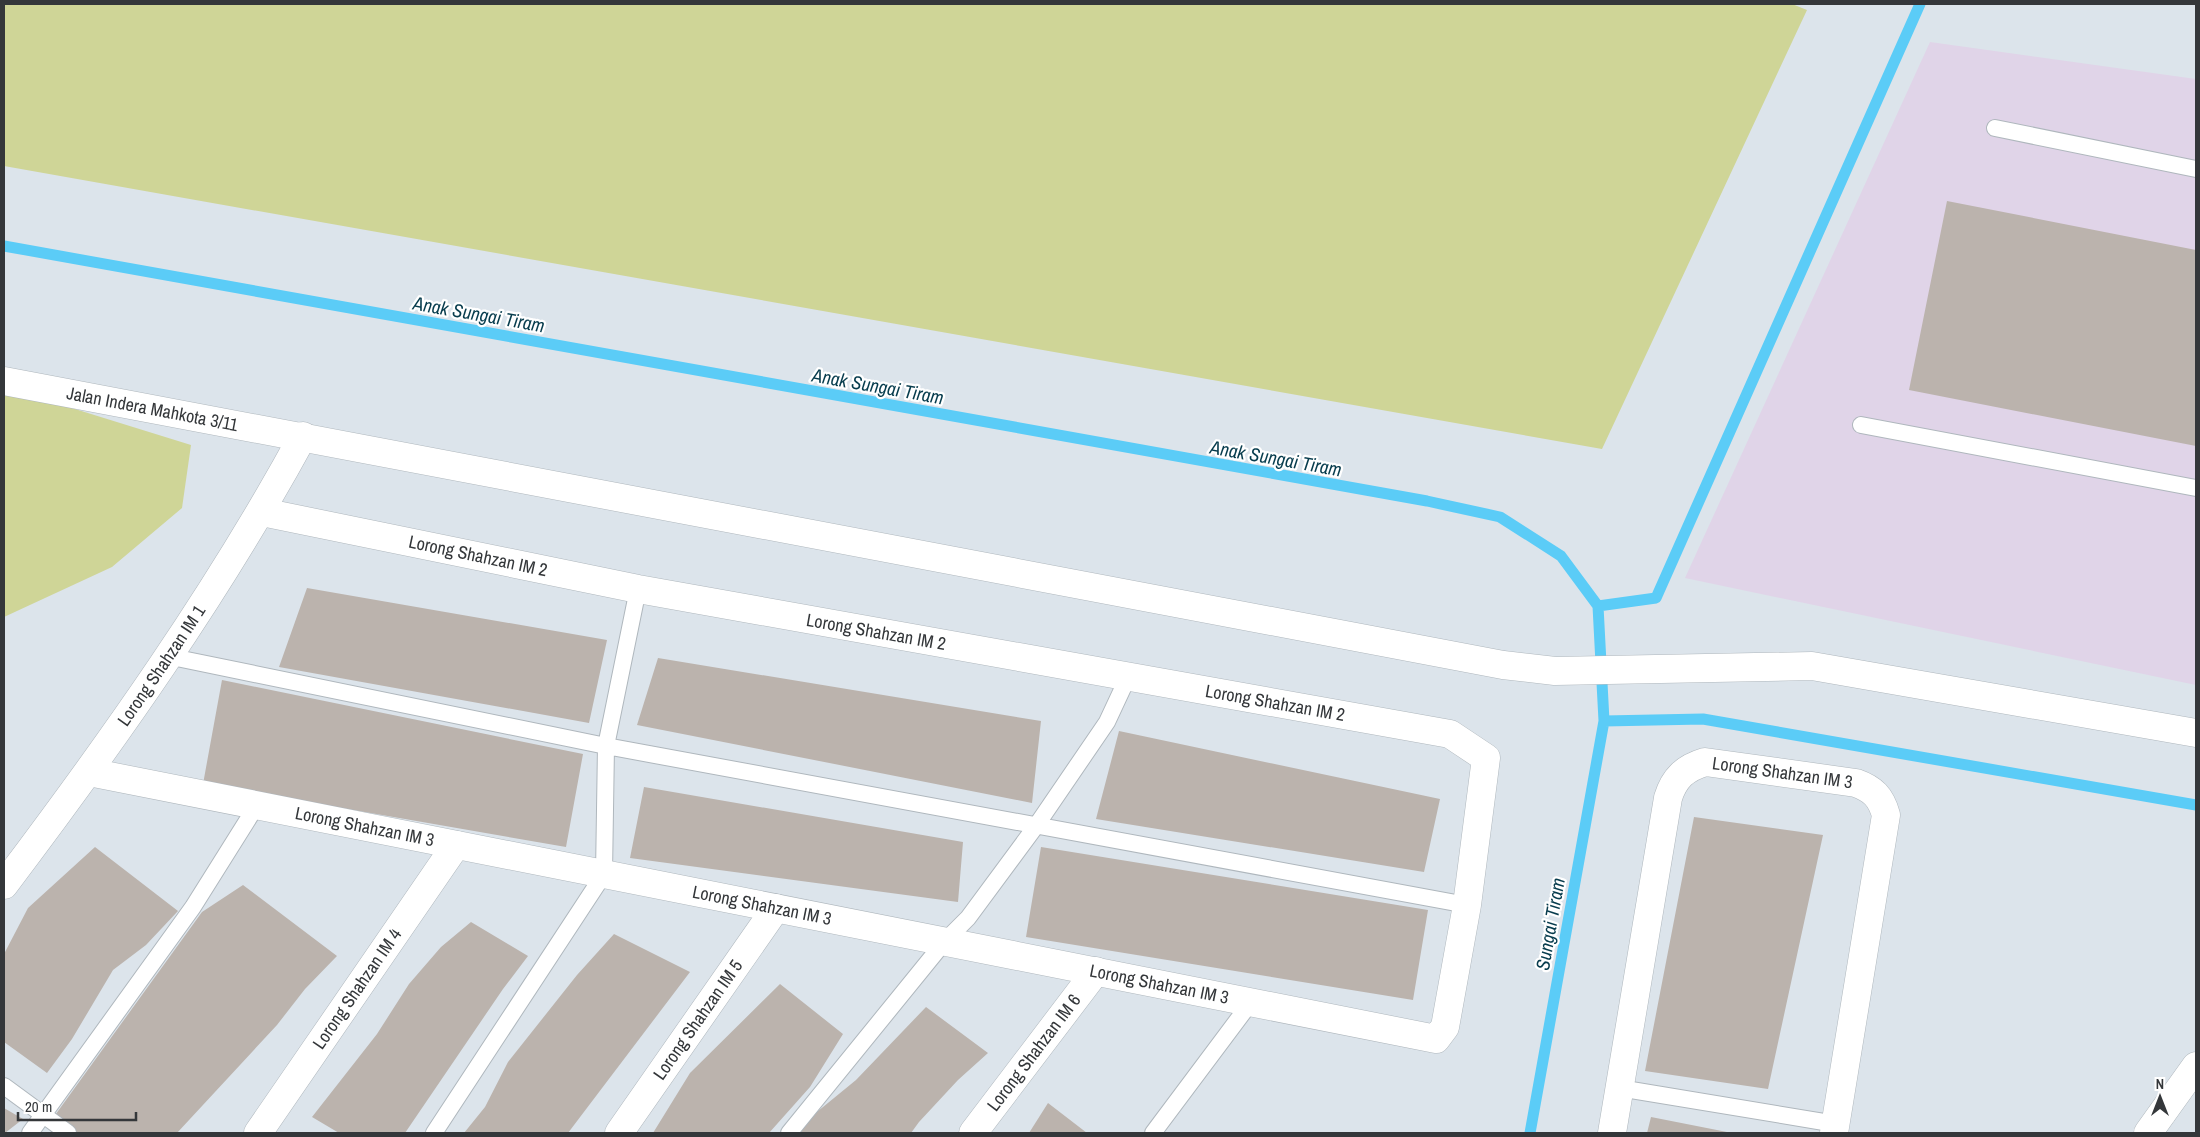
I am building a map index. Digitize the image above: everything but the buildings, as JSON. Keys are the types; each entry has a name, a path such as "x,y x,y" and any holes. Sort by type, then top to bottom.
{"street":[{"name":"Jalan Indera Mahkota 3/11","path":"4,381 303,436 1503,665 1555,671 1812,666 2196,733"},
{"name":"Lorong Shahzan IM 1","path":"4,885 89,772 167,656 262,512 303,436"},
{"name":"Lorong Shahzan IM 2","path":"262,512 638,589 1450,734 1486,758 1467,905"},
{"name":"Lorong Shahzan IM 3","path":"1612,1133 1668,798 1672,784 1690,766 1705,762 1856,783 1868,788 1879,796 1886,815 1835,1128"},
{"name":"Lorong Shahzan IM 3","path":"89,772 1436,1039 1445,1027 1467,905"},
{"name":"Lorong Shahzan IM 4","path":"258,1133 456,845"},
{"name":"Lorong Shahzan IM 5","path":"620,1133 776,908"},
{"name":"Lorong Shahzan IM 6","path":"973,1133 1096,971"},
{"path":"2148,1133 2196,1066"}],"lane":[{"path":"1995,128 2196,169"},
{"path":"1861,425 2196,488"},
{"path":"434,1133 604,874 606,746 638,589"},
{"path":"167,656 606,746 1467,905"},
{"path":"790,1133 945,941 968,918 1036,826 1107,722 1128,677"},
{"path":"30,1133 193,907 257,805"},
{"path":"1153,1133 1251,1002"},
{"path":"4,1086 68,1133"},
{"path":"1619,1088 1835,1128"}],"shaded area":[{"path":"1930,42 2196,79 2196,685 1685,578"}],"green space":[{"path":"4,4 1792,4 1807,10 1602,449 4,166"},
{"path":"4,387 191,445 182,508 112,567 4,617"}],"waterway":[{"path":"1598,606 1656,598 1920,4"},
{"name":"Anak Sungai Tiram","path":"4,246 1427,501 1500,517 1561,556 1598,606 1604,721 1530,1133"},
{"path":"1604,721 1703,719 2196,805"}],"water label":[{"name":"Sungai Tiram","path":"1550,924"}]}
